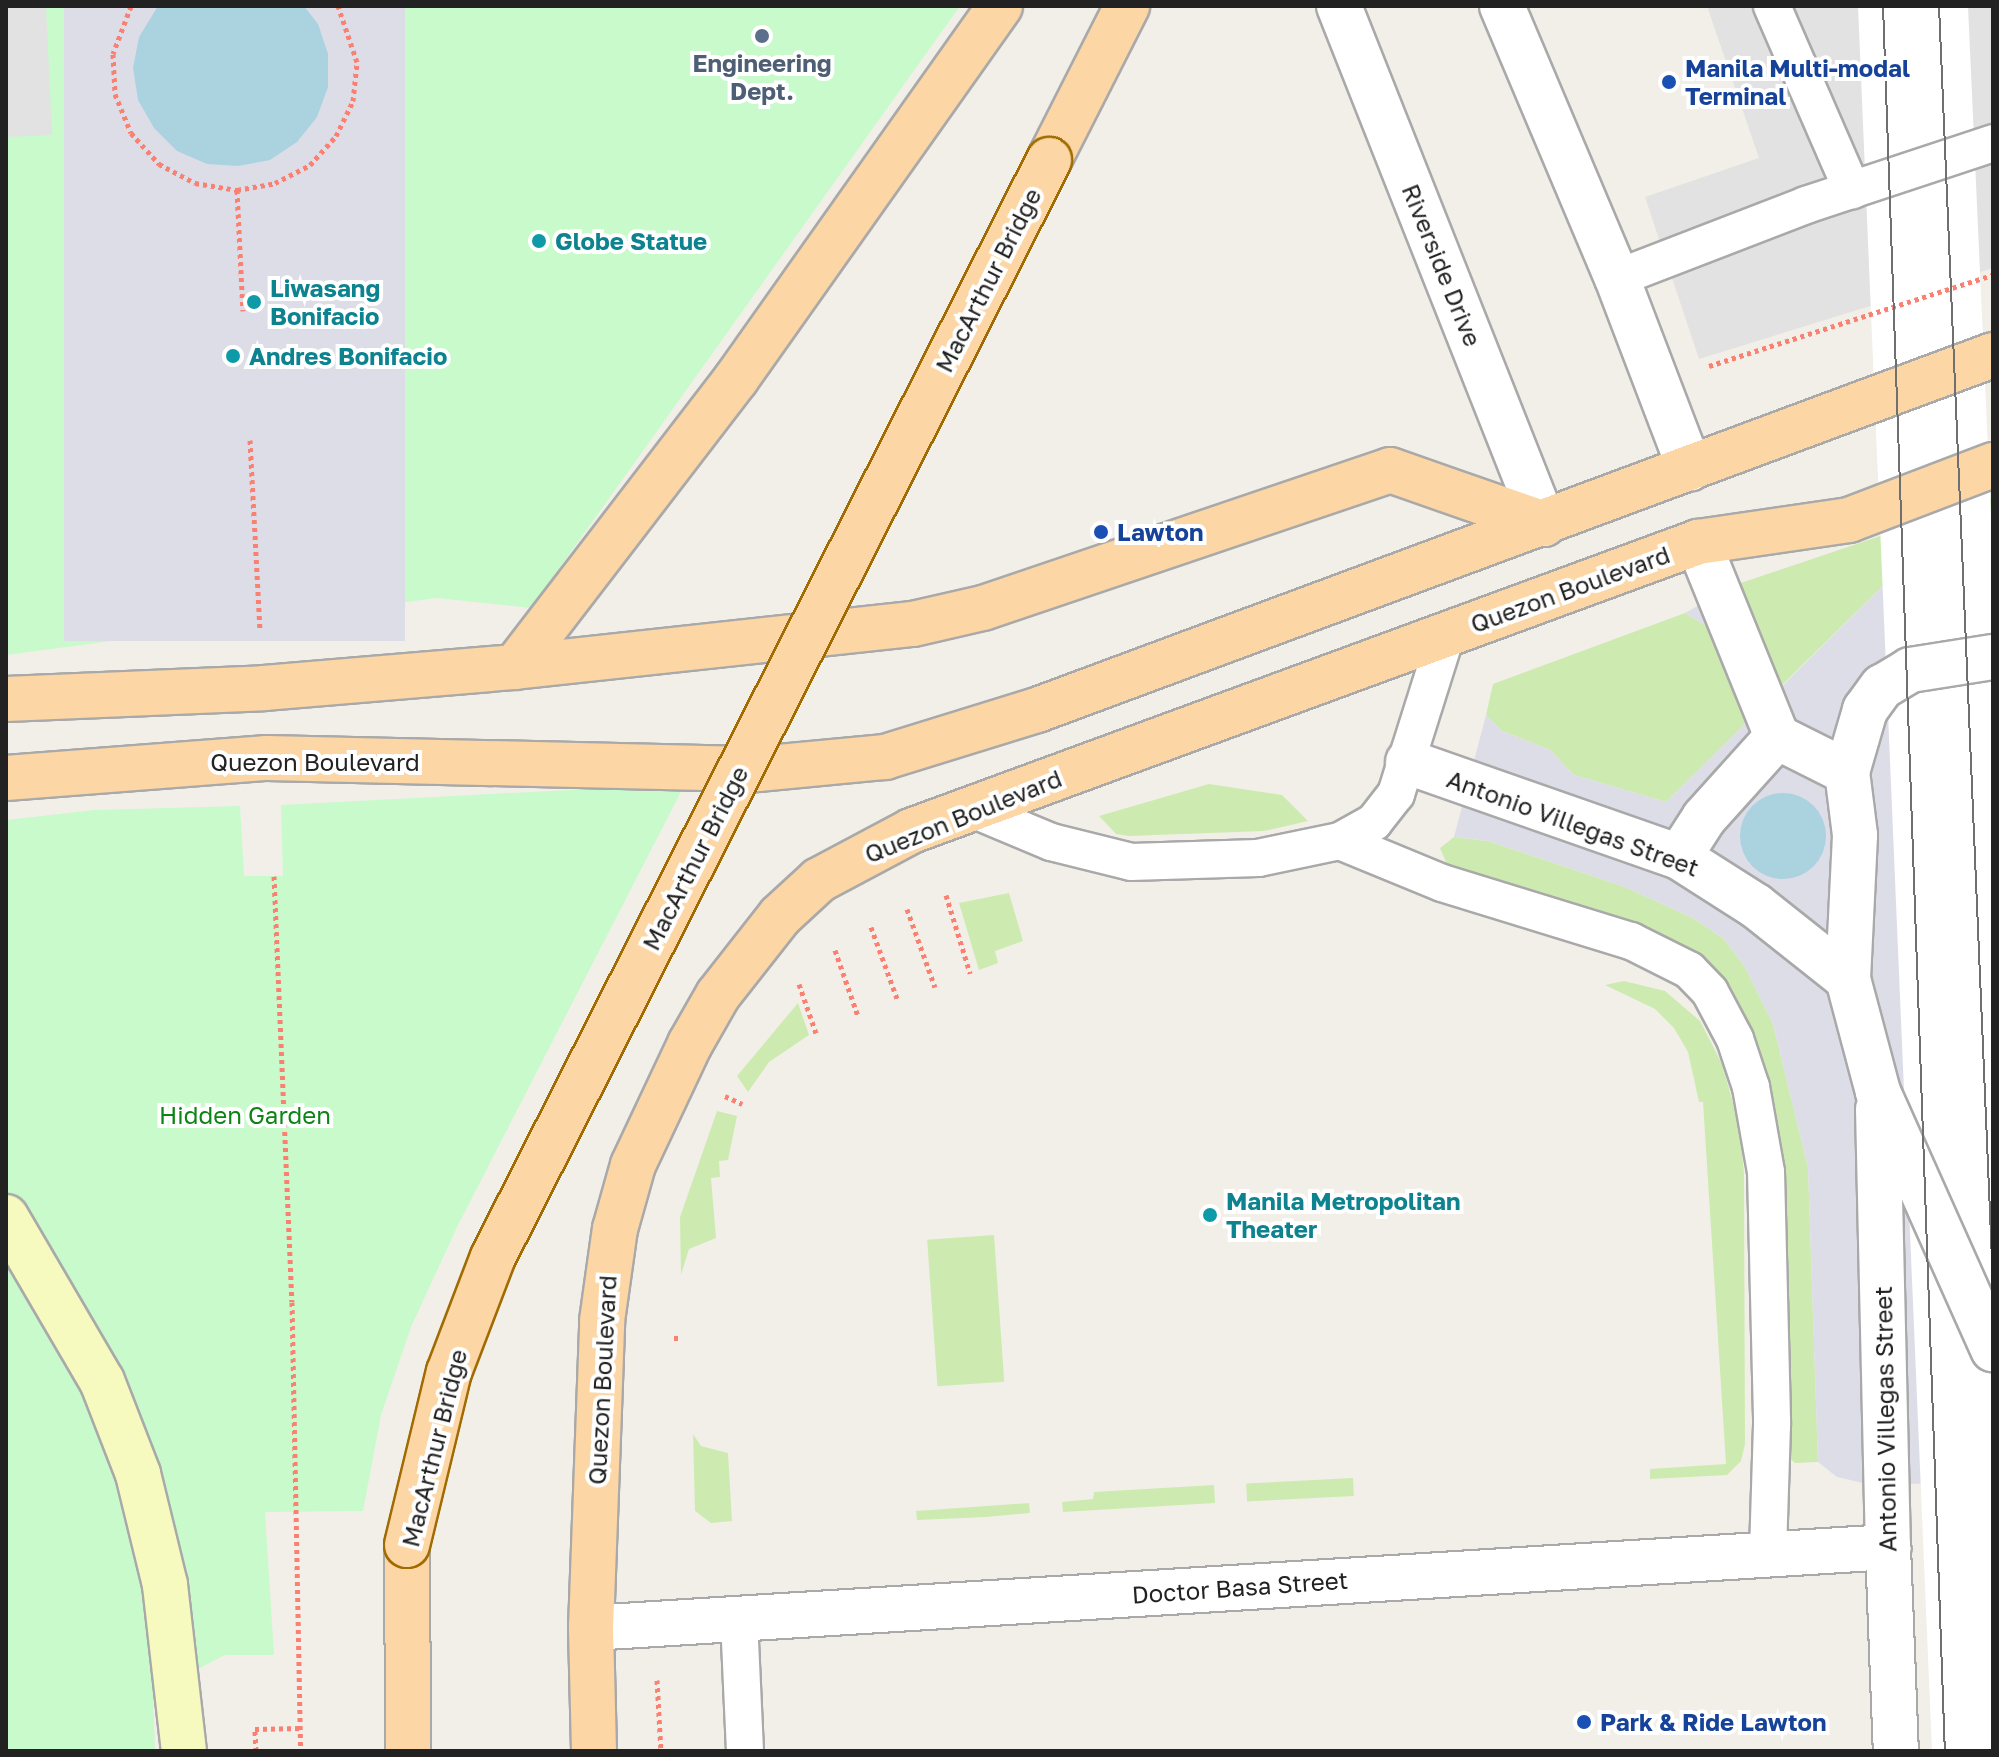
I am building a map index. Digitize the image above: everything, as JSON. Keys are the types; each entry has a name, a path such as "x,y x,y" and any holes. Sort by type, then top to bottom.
{"main road":[{"path":"515,667 736,379 1000,6"},
{"name":"MacArthur Bridge","path":"408,1751 407,1545 449,1372 493,1257 1127,6"},
{"name":"Quezon Boulevard","path":"6,778 267,758 758,769 885,757 949,741 1544,524 1993,355"},
{"name":"Quezon Boulevard","path":"594,1751 591,1628 606,1274 623,1199 657,1109 718,995 780,916 819,880 866,851 972,809 1698,542 1849,520 1993,465"},
{"path":"6,699 264,688 515,667 913,624 983,608 1390,470 1544,524"},
{"path":"6,1217 102,1381 138,1474 165,1585 179,1682 184,1751"}],"street":[{"name":"Riverside Drive","path":"1339,6 1544,524"},
{"path":"1502,6 1617,278 1690,469"},
{"path":"1698,542 1777,737 1847,772"},
{"name":"Antonio Villegas Street","path":"1993,657 1910,670 1882,687 1865,710 1847,772 1855,835 1848,979 1878,1092 1993,1349"},
{"path":"1679,857 1704,818 1777,737"},
{"name":"Antonio Villegas Street","path":"1408,762 1679,857 1756,906 1848,979"},
{"name":"Antonio Villegas Street","path":"1878,1092 1888,1547 1897,1749"},
{"name":"Doctor Basa Street","path":"591,1628 1768,1552 1888,1547"}],"lane":[{"path":"1772,6 1852,190"},
{"path":"1617,278 1852,190 1993,143"},
{"path":"972,809 1051,842 1131,862 1258,858 1340,841 1374,822 1396,794 1446,635"},
{"path":"1340,841 1442,883 1631,941 1689,970 1710,992 1735,1039 1751,1087 1766,1172 1772,1425 1768,1552"},
{"path":"739,1619 745,1751"}],"path":[{"path":"131,6 113,54 115,94 131,133 159,164 195,183 237,190 275,183 310,165 336,136 353,101 357,62 348,24 338,6"},
{"path":"237,190 243,311"},
{"path":"1658,379 1993,275"},
{"path":"250,440 261,646"},
{"path":"274,876 292,1302 301,1751"},
{"path":"946,895 970,973"},
{"path":"907,909 935,987"},
{"path":"871,927 898,1001"},
{"path":"835,950 858,1016"},
{"path":"799,983 816,1033"},
{"path":"256,1751 255,1729 300,1728"}],"green space":[{"path":"6,6 960,6 531,608 437,598 6,655"},
{"path":"1993,498 1993,540 1894,575 1776,691 1735,585"},
{"path":"1685,613 1711,629 1746,723 1666,802 1574,775 1550,750 1502,731 1486,715 1493,684"},
{"name":"Hidden Garden","path":"685,784 458,1225 411,1327 381,1415 363,1511 265,1512 274,1655 225,1655 153,1692 155,1751 6,1751 6,820 94,810 240,806 244,876 283,876 281,805"},
{"path":"1209,784 1282,795 1308,821 1264,831 1129,836 1116,834 1099,816"},
{"path":"1454,837 1488,841 1625,887 1693,918 1724,939 1745,967 1773,1024 1808,1167 1818,1462 1795,1463 1788,1457 1778,1169 1703,960 1654,932 1448,867 1440,848"},
{"path":"1009,893 1023,941 995,951 998,963 979,970 959,903"},
{"path":"1624,981 1665,991 1700,1021 1722,1064 1739,1124 1744,1172 1745,1444 1741,1461 1727,1475 1650,1479 1650,1469 1726,1464 1703,1102 1699,1102 1688,1052 1674,1028 1655,1009 1605,985"},
{"path":"798,1003 809,1035 769,1062 748,1092 737,1076"},
{"path":"717,1111 737,1116 728,1160 719,1161 720,1177 711,1178 716,1238 689,1249 681,1275 680,1217"},
{"path":"994,1235 1004,1382 937,1386 927,1240"},
{"path":"693,1434 701,1446 728,1453 732,1521 711,1523 695,1511"},
{"path":"1353,1478 1354,1496 1247,1502 1246,1484"},
{"path":"1214,1485 1215,1503 1063,1512 1062,1502 1093,1499 1094,1492"},
{"path":"1029,1503 1030,1513 986,1517 917,1520 916,1511"}],"shaded area":[{"path":"6,6 46,6 52,135 6,137"},
{"name":"Liwasang Bonifacio","path":"64,6 405,6 405,641 64,641"},
{"path":"1707,6 1993,6 1993,268 1699,359 1645,197 1759,158"},
{"path":"1993,540 1993,1485 1863,1483 1837,1477 1818,1462 1808,1167 1773,1024 1745,967 1724,939 1693,918 1625,887 1488,841 1454,837 1486,715 1502,731 1550,750 1574,775 1666,802 1746,723 1711,629 1685,613 1735,585 1777,691 1894,575"}],"water":[{"path":"158,6 304,6 318,24 328,54 328,87 317,117 297,142 270,160 238,166 207,164 177,151 154,128 138,100 133,68 139,37"},
{"path":"1775,793 1791,793 1814,805 1823,819 1826,836 1823,853 1814,867 1791,879 1775,879 1759,872 1747,860 1740,844 1740,828 1747,812 1759,800"}],"pier":[{"path":"1858,6 1968,6 1993,560 1993,1751 1932,1751"}],"tram line":[{"path":"1883,6 1945,1751"},
{"path":"1939,6 1993,1282"}],"place":[{"name":"Engineering Dept.","path":"762,36"},
{"name":"Manila Multi-modal Terminal","path":"1669,82"},
{"name":"Globe Statue","path":"539,241"},
{"name":"Liwasang Bonifacio","path":"254,302"},
{"name":"Andres Bonifacio","path":"233,356"},
{"name":"Lawton","path":"1101,532"},
{"name":"Manila Metropolitan Theater","path":"1210,1215"},
{"name":"Park & Ride Lawton","path":"1584,1722"}]}
